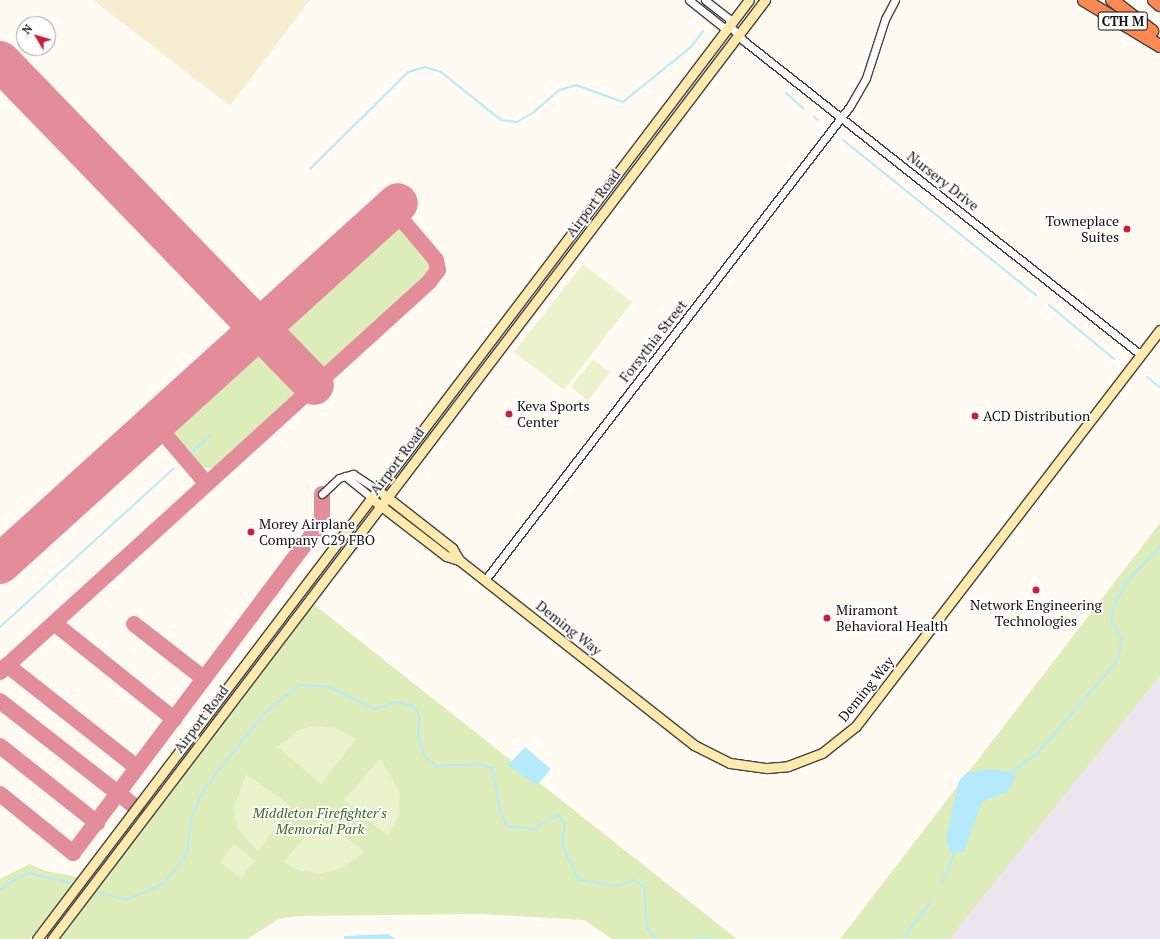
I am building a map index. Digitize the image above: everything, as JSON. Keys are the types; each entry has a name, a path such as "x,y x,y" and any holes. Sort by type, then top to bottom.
{"highway":[{"name":"CTH M","path":"1084,0 1160,46"},
{"path":"1112,0 1160,37"},
{"path":"1154,0 1160,5"}],"street":[{"path":"689,0 723,27 730,26"},
{"name":"Nursery Drive","path":"706,0 729,19 730,26 737,35 1141,355"},
{"name":"Airport Road","path":"37,939 749,0"},
{"name":"Airport Road","path":"52,939 764,0"},
{"name":"Forsythia Street","path":"485,580 841,118 866,78 881,30 895,0"},
{"name":"Deming Way","path":"372,498 446,556 459,560 706,752 730,762 767,768 806,760 833,746 856,726 1160,330"},
{"path":"322,494 345,476 359,476 378,490"},
{"path":"345,476 372,498"},
{"name":"Deming Way","path":"378,490 452,548 459,560"}],"shaded area":[{"path":"93,0 310,0 230,106"},
{"path":"1160,676 1160,939 949,939 971,909"}],"green space":[{"path":"397,227 429,257 432,267 426,277 325,369 282,325 383,233"},
{"path":"583,264 632,302 564,390 514,352"},
{"path":"258,348 300,391 220,465 214,469 201,467 172,434 175,422"},
{"path":"593,359 610,372 588,401 571,387"},
{"path":"1160,523 1160,676 949,939 840,939"},
{"name":"Middleton Firefighter's Memorial Park","path":"312,603 737,939 612,939 584,920 482,914 298,916 279,919 247,939 61,939 83,908 81,906"},
{"path":"315,726 336,728 356,739 321,784 278,747 298,730"},
{"path":"380,759 400,792 399,815 388,836 344,800"},
{"path":"246,774 291,806 258,852 237,827 234,808"},
{"name":"Middleton Firefighter's Memorial Park","path":"320,819 365,852 340,869 321,873 300,871 284,862"},
{"path":"234,844 255,861 241,878 220,862"},
{"path":"30,864 46,871 78,877 30,939 0,939 0,879"}],"water":[{"path":"525,747 551,769 537,785 508,765"},
{"path":"991,769 1015,773 1014,781 1007,792 982,802 964,852 950,852 946,838 959,781 966,773"},
{"path":"388,934 396,939 344,939 344,936"}],"waterway":[{"path":"310,169 408,72 425,67 441,72 501,120 517,122 534,112 559,90 576,85 623,102 691,47 703,31"},
{"path":"786,93 804,109"},
{"path":"814,117 818,120"},
{"path":"843,140 1036,295"},
{"path":"1049,305 1114,359"},
{"path":"1147,377 1160,387"},
{"path":"190,454 209,436"},
{"path":"0,627 174,468"},
{"path":"1009,773 1036,755 1117,661 1122,640 1111,621 1115,603 1128,580 1160,547"},
{"path":"92,890 126,900 163,884 187,853 191,818 205,788 264,713 300,685 329,687 375,709 396,702 412,705 420,717 418,735 424,755 435,766 478,764 492,768 500,810 507,826 534,829 558,815 565,824 562,845 579,880 615,886 633,880 644,886 647,928 657,939"},
{"path":"942,884 956,850"},
{"path":"0,889 28,873 75,884"},
{"path":"903,939 932,900"},
{"path":"694,939 711,939"}],"taxiway":[{"path":"0,672 429,282 438,270 436,260 392,208"},
{"path":"155,423 206,483"},
{"path":"0,794 73,853 322,521 322,494"},
{"path":"54,623 174,719"},
{"path":"134,624 203,678"},
{"path":"7,665 136,767"},
{"path":"0,701 137,808"},
{"path":"0,746 97,823"}],"runway":[{"path":"0,61 314,385"},
{"path":"0,564 398,203"}],"place":[{"name":"Towneplace Suites","path":"1127,229"},
{"name":"Keva Sports Center","path":"509,414"},
{"name":"ACD Distribution","path":"975,416"},
{"name":"Morey Airplane Company C29 FBO","path":"251,532"},
{"name":"Network Engineering Technologies","path":"1036,590"},
{"name":"Miramont Behavioral Health","path":"827,618"}]}
